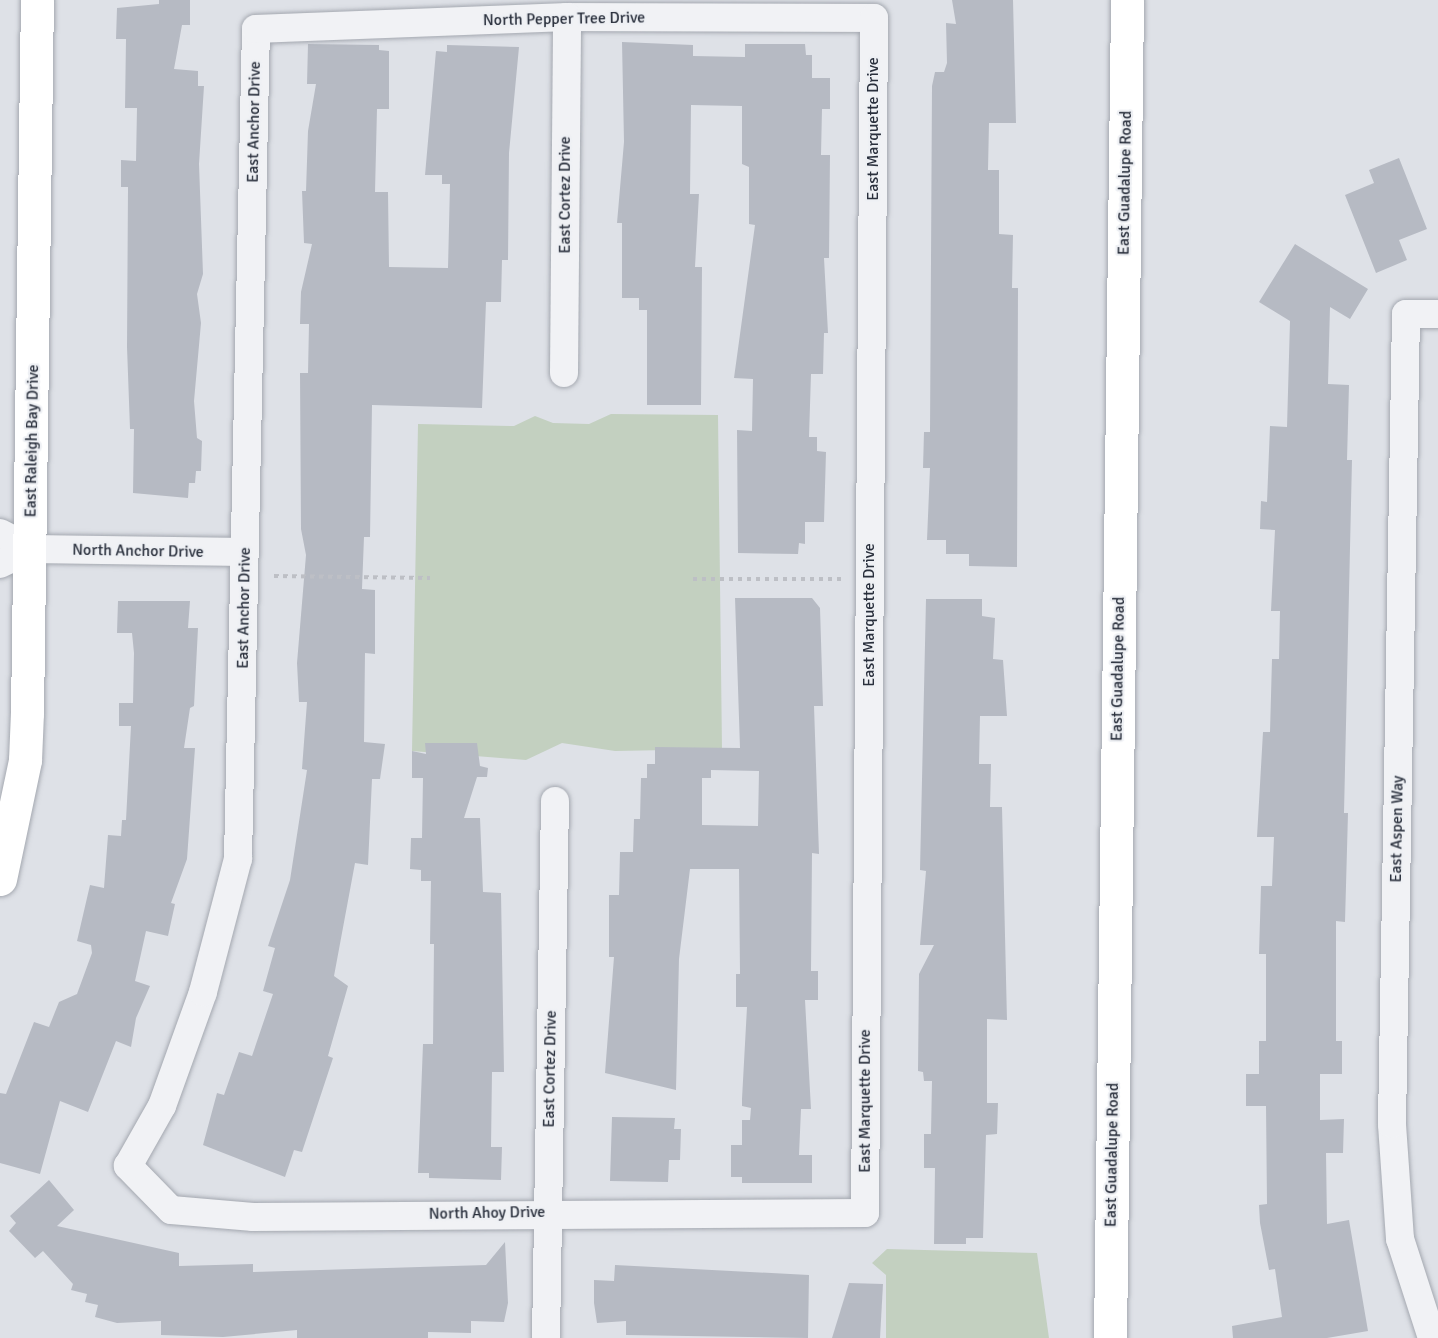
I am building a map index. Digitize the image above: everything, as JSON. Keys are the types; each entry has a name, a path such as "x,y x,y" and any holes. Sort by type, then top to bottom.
{"main road":[{"name":"East Raleigh Bay Drive","path":"0,879 25,760 31,549 37,0"},
{"name":"East Guadalupe Road","path":"1110,1338 1127,0"}],"street":[{"name":"North Pepper Tree Drive","path":"256,29 567,17 874,18"},
{"name":"East Cortez Drive","path":"564,373 567,17"},
{"name":"East Marquette Drive","path":"865,1213 874,18"},
{"name":"East Anchor Drive","path":"128,1166 162,1106 203,992 238,859 256,29"},
{"name":"East Aspen Way","path":"1432,1338 1400,1239 1392,1124 1406,314 1438,314"},
{"path":"0,533 31,549"},
{"path":"0,564 31,549"},
{"name":"North Anchor Drive","path":"31,549 245,552"},
{"name":"East Cortez Drive","path":"546,1338 555,801"},
{"name":"North Ahoy Drive","path":"128,1166 171,1210 253,1217 548,1212 865,1213"}],"path":[{"path":"273,576 430,578"},
{"path":"693,579 845,579"}],"green space":[{"path":"611,414 718,415 722,749 615,751 562,743 526,760 412,751 418,424 514,426 535,416 553,423 589,424"},
{"path":"887,1249 1037,1253 1049,1338 886,1338 886,1275 872,1263"}],"building":[{"path":"159,0 190,0 190,25 182,25 174,69 198,71 198,86 204,86 199,164 203,274 197,294 201,323 194,401 197,438 202,441 201,471 196,471 195,483 189,483 188,498 133,493 134,429 130,429 127,347 128,187 121,187 121,160 136,161 137,108 125,108 126,39 116,39 117,8 159,4"},
{"path":"952,0 1013,0 1016,123 989,123 988,170 999,170 999,234 1013,235 1012,288 1018,288 1017,567 969,566 969,554 946,554 946,540 927,540 930,468 923,468 924,432 930,432 932,86 935,72 944,72 947,63 946,23 956,24"},
{"path":"622,42 693,45 693,56 745,57 745,44 805,44 806,55 812,55 812,78 830,78 830,109 822,109 821,155 830,155 829,258 824,258 828,333 824,333 823,374 811,374 809,437 817,437 817,451 826,452 824,522 805,522 805,544 799,543 798,554 738,553 737,430 752,431 753,379 734,378 755,225 749,224 749,167 742,164 742,106 691,105 690,194 699,194 695,267 702,267 701,405 647,405 647,310 639,310 639,298 622,298 622,223 617,223 624,142"},
{"path":"308,44 379,45 379,50 389,51 389,109 377,109 375,192 388,192 389,267 448,268 450,184 442,184 442,175 425,175 436,51 447,52 447,45 519,47 509,153 508,260 502,260 501,302 486,302 482,408 372,405 370,537 364,537 362,589 375,590 375,654 365,653 364,742 385,744 380,779 372,779 368,865 355,863 334,976 348,986 328,1056 333,1058 302,1152 294,1150 285,1177 203,1145 217,1093 224,1095 239,1052 252,1056 273,994 263,991 275,948 268,946 290,880 307,770 302,769 307,702 299,702 297,663 306,555 301,529 300,373 308,373 309,324 300,324 301,292 312,244 304,243 302,191 306,191 308,131 316,84 307,84"},
{"path":"1399,158 1427,229 1399,240 1407,260 1376,273 1345,195 1374,183 1369,170"},
{"path":"1295,244 1368,289 1350,319 1330,307 1328,384 1349,385 1347,460 1352,460 1344,813 1348,813 1345,922 1336,921 1336,1041 1342,1041 1342,1074 1320,1074 1320,1120 1344,1119 1343,1153 1326,1153 1327,1224 1349,1220 1368,1331 1327,1338 1233,1338 1232,1326 1282,1317 1275,1269 1269,1270 1260,1223 1259,1205 1267,1204 1266,1106 1246,1106 1246,1074 1259,1074 1259,1041 1266,1041 1266,954 1259,954 1261,886 1272,886 1274,837 1257,837 1263,732 1270,732 1272,659 1279,659 1280,611 1271,611 1275,530 1260,529 1261,501 1267,502 1270,426 1287,427 1290,321 1259,302"},
{"path":"735,598 812,598 820,608 823,706 814,706 819,854 812,853 811,971 818,971 818,1000 805,1000 811,1109 801,1109 799,1155 812,1155 812,1183 742,1183 742,1177 731,1177 731,1145 742,1145 742,1120 750,1120 751,1108 742,1106 747,1007 736,1007 736,974 740,974 739,869 690,869 679,959 676,1090 605,1073 614,957 609,957 609,895 619,895 620,852 633,852 634,819 640,819 641,778 647,778 647,764 655,764 655,747 740,748","holes":["711,770 759,771 758,826 702,825 702,778 711,778"]},
{"path":"926,599 982,599 982,616 995,618 993,659 1003,660 1007,716 980,716 979,764 991,764 990,807 1002,807 1007,1020 987,1019 987,1103 998,1103 997,1134 986,1135 983,1238 966,1238 966,1244 934,1244 935,1168 924,1168 924,1134 931,1134 932,1081 924,1081 923,1072 918,1071 919,974 934,945 920,945 926,871 920,870"},
{"path":"118,601 190,601 188,628 198,628 194,706 190,708 184,748 195,748 187,859 171,903 175,904 168,936 146,931 135,981 150,986 136,1018 131,1047 116,1041 88,1112 60,1101 40,1174 0,1163 0,1093 6,1094 34,1022 49,1027 59,1002 77,994 92,953 91,945 77,941 90,885 104,888 108,835 121,836 122,820 126,820 131,726 119,726 119,703 133,703 134,653 132,633 117,633"},
{"path":"425,743 477,743 480,766 488,768 487,777 477,777 464,818 480,818 483,892 501,893 504,1072 492,1072 491,1147 502,1147 501,1180 429,1178 429,1173 418,1173 423,1044 433,1044 434,944 430,944 431,881 421,881 421,870 410,869 411,838 422,838 423,778 412,778 412,751 426,754"},
{"path":"612,1117 675,1118 674,1129 681,1129 680,1160 669,1160 668,1182 610,1181"},
{"path":"49,1180 74,1210 57,1226 179,1253 179,1266 253,1264 253,1272 486,1265 505,1242 508,1303 504,1322 471,1321 471,1333 428,1332 428,1338 297,1338 297,1330 223,1337 161,1335 161,1321 117,1323 95,1317 98,1305 85,1302 87,1294 71,1290 73,1284 43,1251 35,1258 9,1231 16,1223 10,1216"},
{"path":"615,1265 809,1275 808,1338 626,1335 626,1321 597,1323 594,1280 614,1281"},
{"path":"849,1283 883,1284 880,1338 832,1338"}]}
